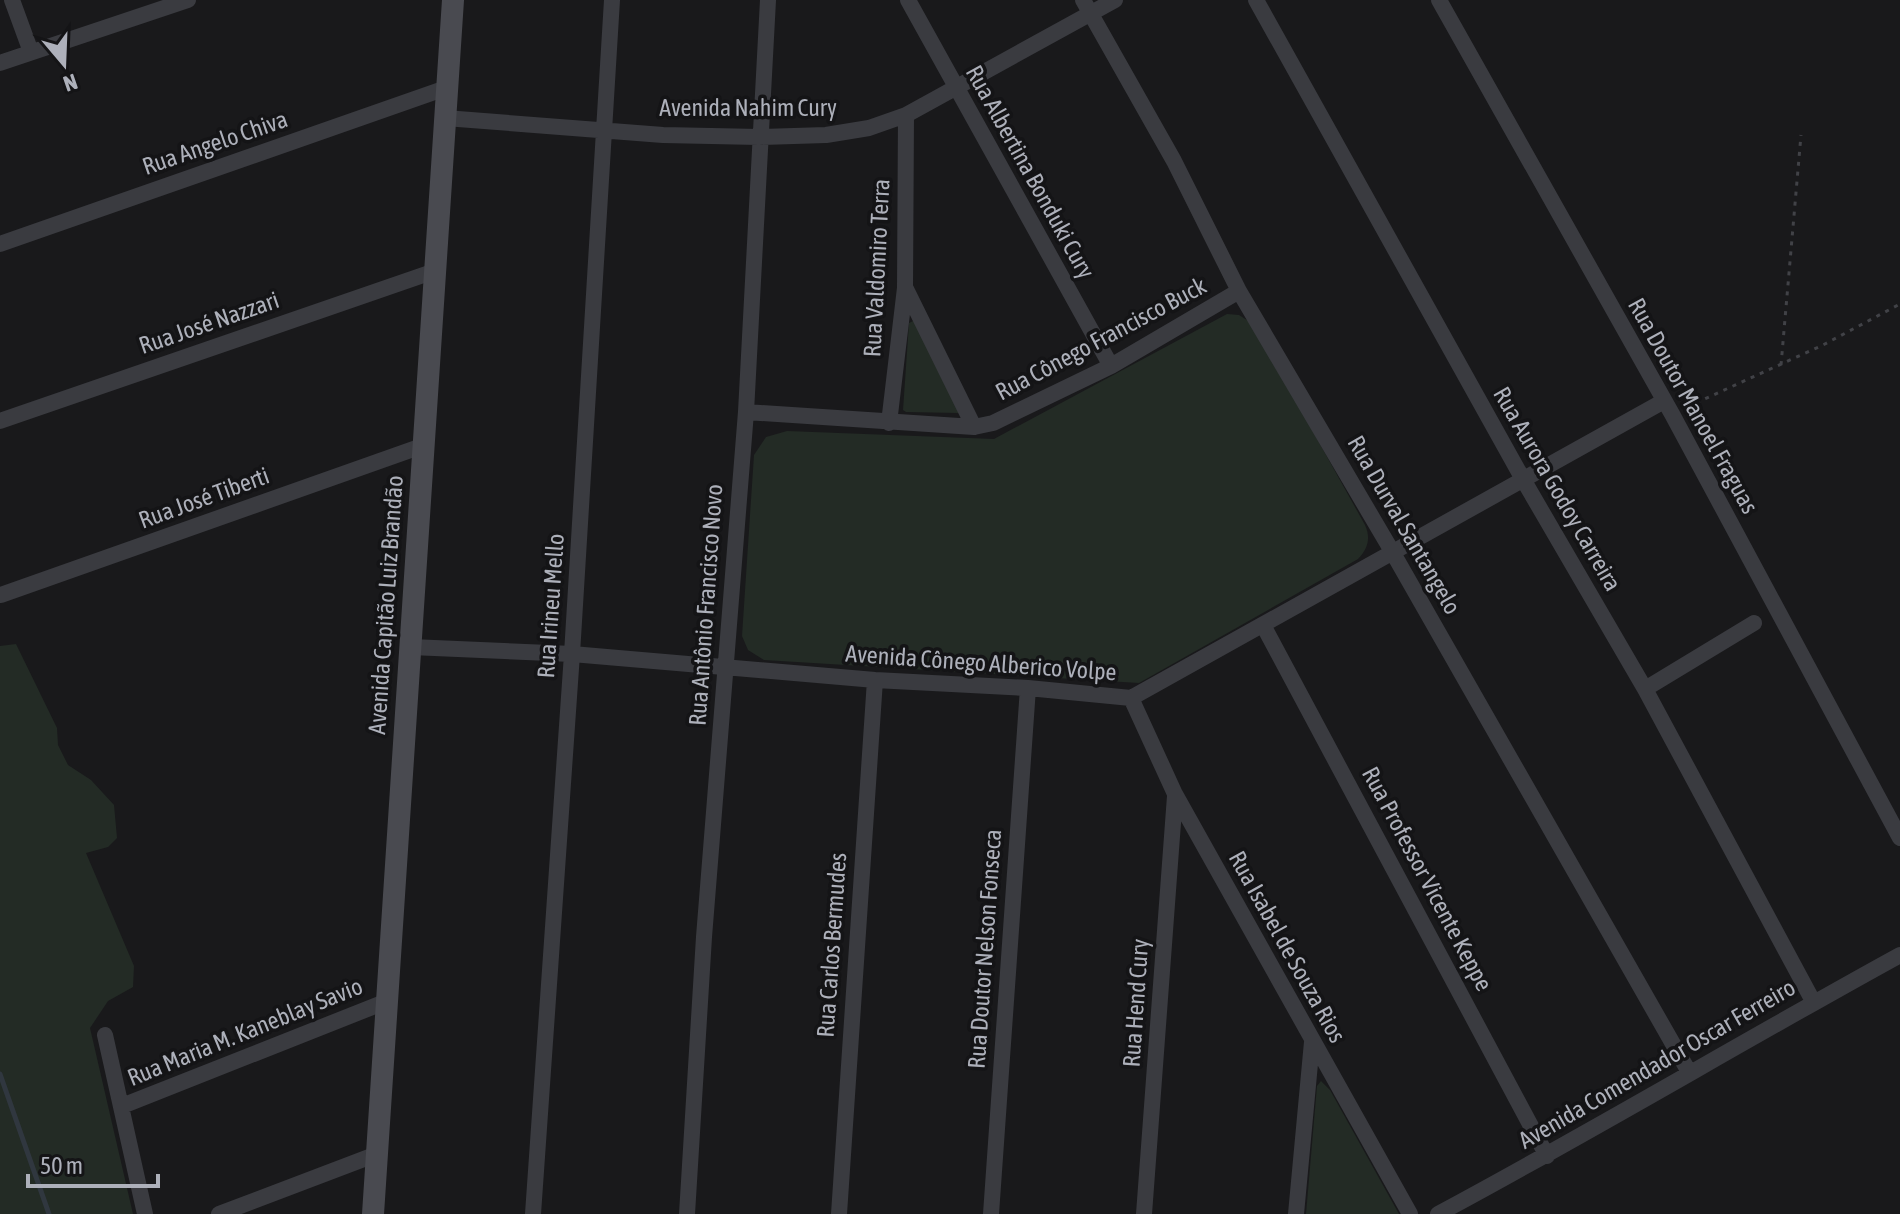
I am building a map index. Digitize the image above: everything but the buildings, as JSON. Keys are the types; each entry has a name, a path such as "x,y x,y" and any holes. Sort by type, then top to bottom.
{"main road":[{"name":"Avenida Capitão Luiz Brandão","path":"373,1214 453,0"}],"street":[{"path":"12,0 31,52"},
{"path":"0,63 188,0"},
{"name":"Rua Irineu Mello","path":"533,1214 572,654 612,0"},
{"name":"Rua Antônio Francisco Novo","path":"687,1214 704,937 746,412 768,0"},
{"name":"Rua Albertina Bonduki Cury","path":"908,0 1111,366"},
{"name":"Avenida Nahim Cury","path":"445,118 663,135 826,135 869,128 906,115 1087,6 1115,0"},
{"name":"Rua Aurora Godoy Carreira","path":"1256,0 1524,481 1645,689 1814,1003"},
{"name":"Rua Doutor Manoel Fraguas","path":"1439,0 1668,408 1900,838"},
{"name":"Rua Durval Santangelo","path":"1087,6 1174,161 1239,291 1393,553 1689,1072"},
{"name":"Rua Angelo Chiva","path":"0,244 446,88"},
{"name":"Rua Valdomiro Terra","path":"889,423 905,288 906,115"},
{"name":"Rua José Nazzari","path":"0,421 435,271"},
{"path":"905,288 974,427"},
{"name":"Rua Cônego Francisco Buck","path":"746,412 974,427 993,423 1111,366 1239,291"},
{"name":"Avenida Cônego Alberico Volpe","path":"411,647 572,654 1131,698 1524,481 1668,408"},
{"name":"Rua José Tiberti","path":"1,595 422,446"},
{"path":"1645,689 1754,623"},
{"name":"Rua Professor Vicente Keppe","path":"1263,625 1547,1156"},
{"name":"Rua Carlos Bermudes","path":"839,1214 875,680"},
{"name":"Rua Doutor Nelson Fonseca","path":"991,1214 1028,688"},
{"name":"Rua Isabel de Souza Rios","path":"1131,698 1175,794 1410,1214"},
{"name":"Rua Hend Cury","path":"1144,1214 1175,794"},
{"name":"Avenida Comendador Oscar Ferreiro","path":"1438,1214 1547,1156 1689,1072 1900,955"},
{"name":"Rua Maria M. Kaneblay Savio","path":"122,1106 385,1002"},
{"path":"105,1035 145,1214"},
{"path":"1296,1214 1312,1042"},
{"path":"219,1214 377,1154"}],"path":[{"path":"1781,365 1801,135"},
{"path":"1668,408 1781,365 1900,304"}],"shaded area":[{"path":"1227,314 1239,315 1253,324 1365,525 1368,543 1358,559 1139,683 764,660 748,650 742,636 754,455 766,437 787,431 994,439"},
{"path":"913,321 959,413 903,410 909,323"},
{"path":"16,644 57,728 58,745 68,765 91,780 114,805 117,838 108,847 86,853 134,966 133,987 108,1001 90,1028 133,1214 0,1214 0,646"},
{"path":"1321,1081 1330,1090 1399,1214 1306,1214 1317,1086"}],"waterway":[{"path":"0,1074 49,1214"}]}
